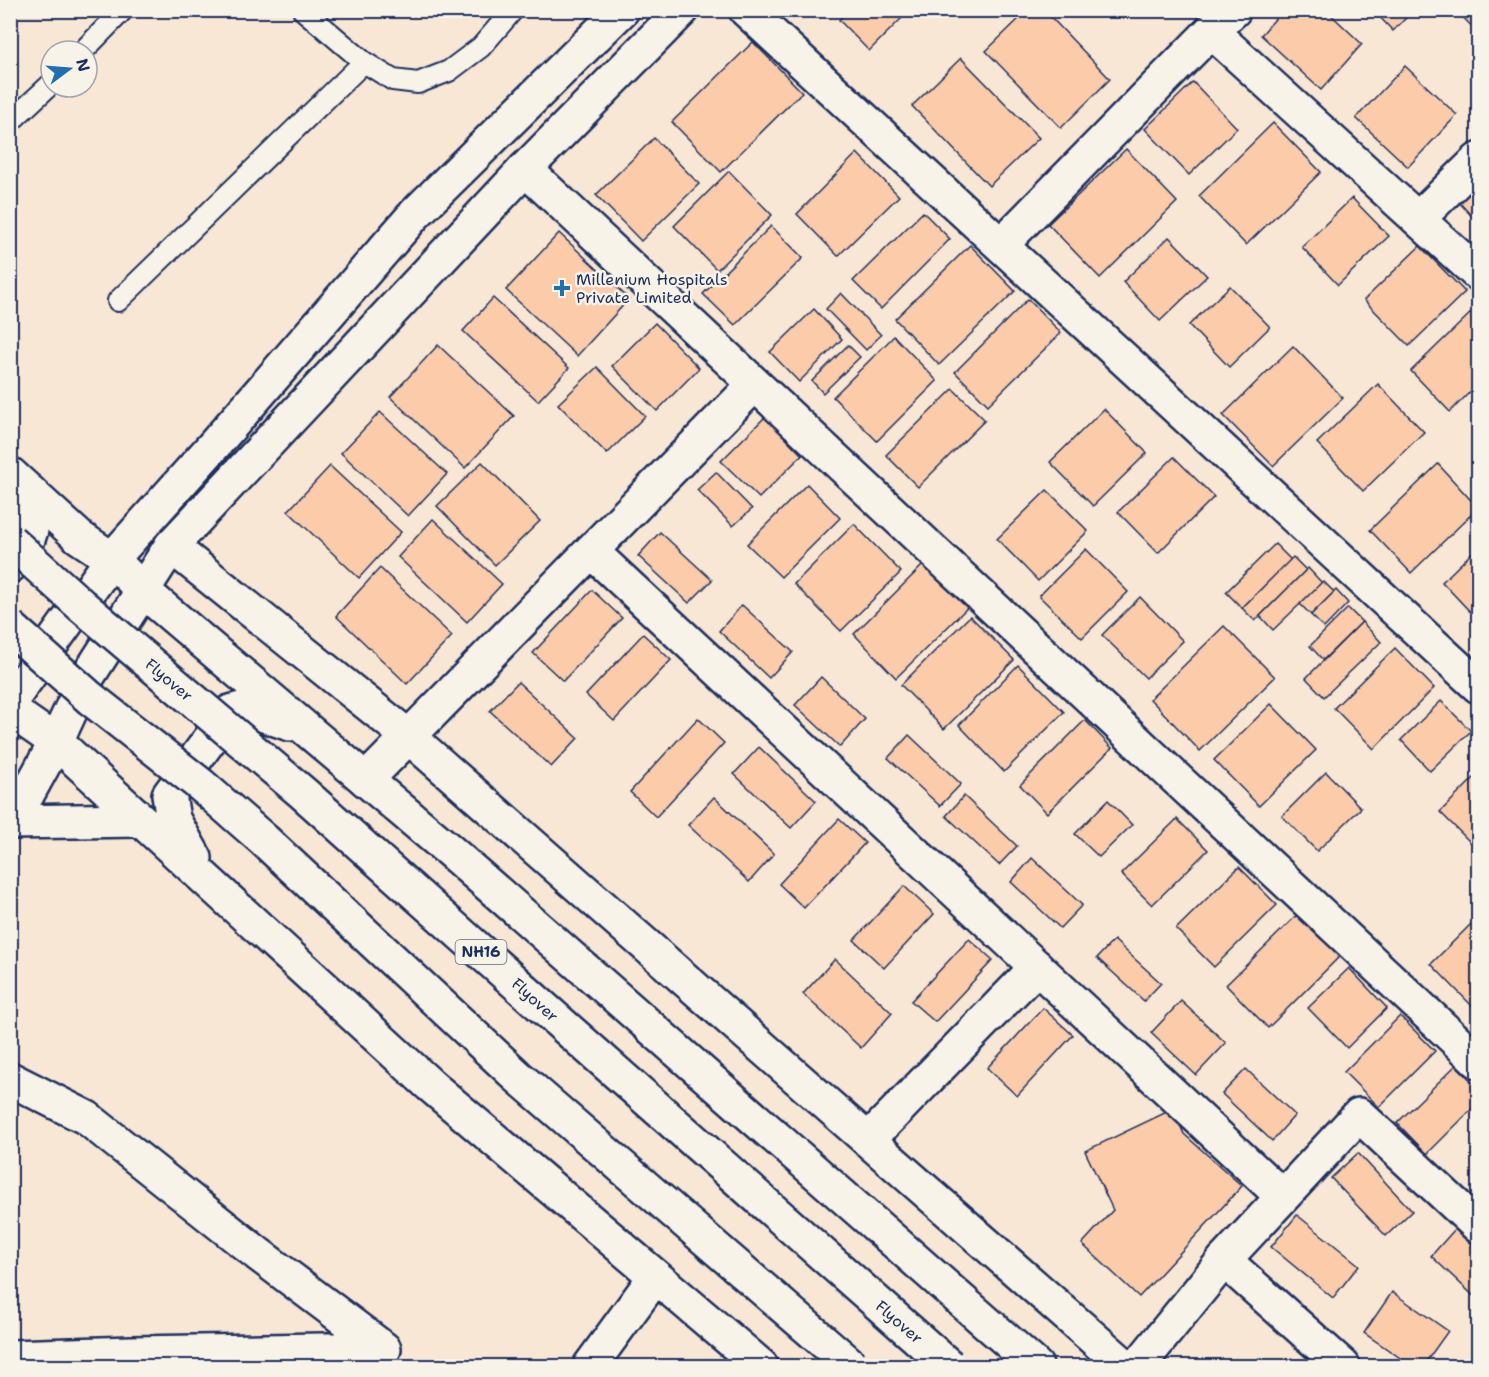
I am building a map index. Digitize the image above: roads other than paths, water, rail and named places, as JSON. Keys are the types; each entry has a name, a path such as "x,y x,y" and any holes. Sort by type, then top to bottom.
{"main road":[{"path":"10,702 112,559 415,214 622,10"},
{"path":"10,820 22,804 56,742 83,684 171,546 525,170 682,10"},
{"path":"747,10 1479,686"},
{"path":"1001,245 1222,21 1418,219 1479,274"},
{"path":"1418,219 1479,160"},
{"path":"525,170 1479,1061"},
{"path":"366,780 754,385"},
{"path":"20,483 79,537 112,559 142,590 450,851 1036,1366"},
{"path":"10,566 26,544 32,530 20,483"},
{"name":"Flyover","path":"10,541 81,605 303,793 556,1020 949,1366"},
{"path":"171,546 409,736 1125,1366"},
{"path":"591,550 1282,1196"},
{"path":"10,627 90,698 201,785 281,856 517,1076 852,1366"},
{"path":"209,883 173,819 169,795 230,712 244,708 309,731"},
{"path":"10,710 56,742 430,1085 761,1366"},
{"path":"10,820 140,820"},
{"path":"868,1140 1037,967"},
{"path":"10,1079 87,1118 258,1254 384,1348 10,1357"},
{"path":"1138,1366 1224,1260 1359,1115 1479,1226"},
{"path":"1224,1260 1343,1366"},
{"path":"590,1366 655,1277"}],"lane":[{"path":"95,39 123,10"},
{"path":"303,10 364,62 393,80 418,83 449,71 481,47 513,10"},
{"path":"118,301 364,62"},
{"path":"10,122 39,95"}],"place":[{"name":"Millenium Hospitals Private Limited","path":"562,288"}]}
